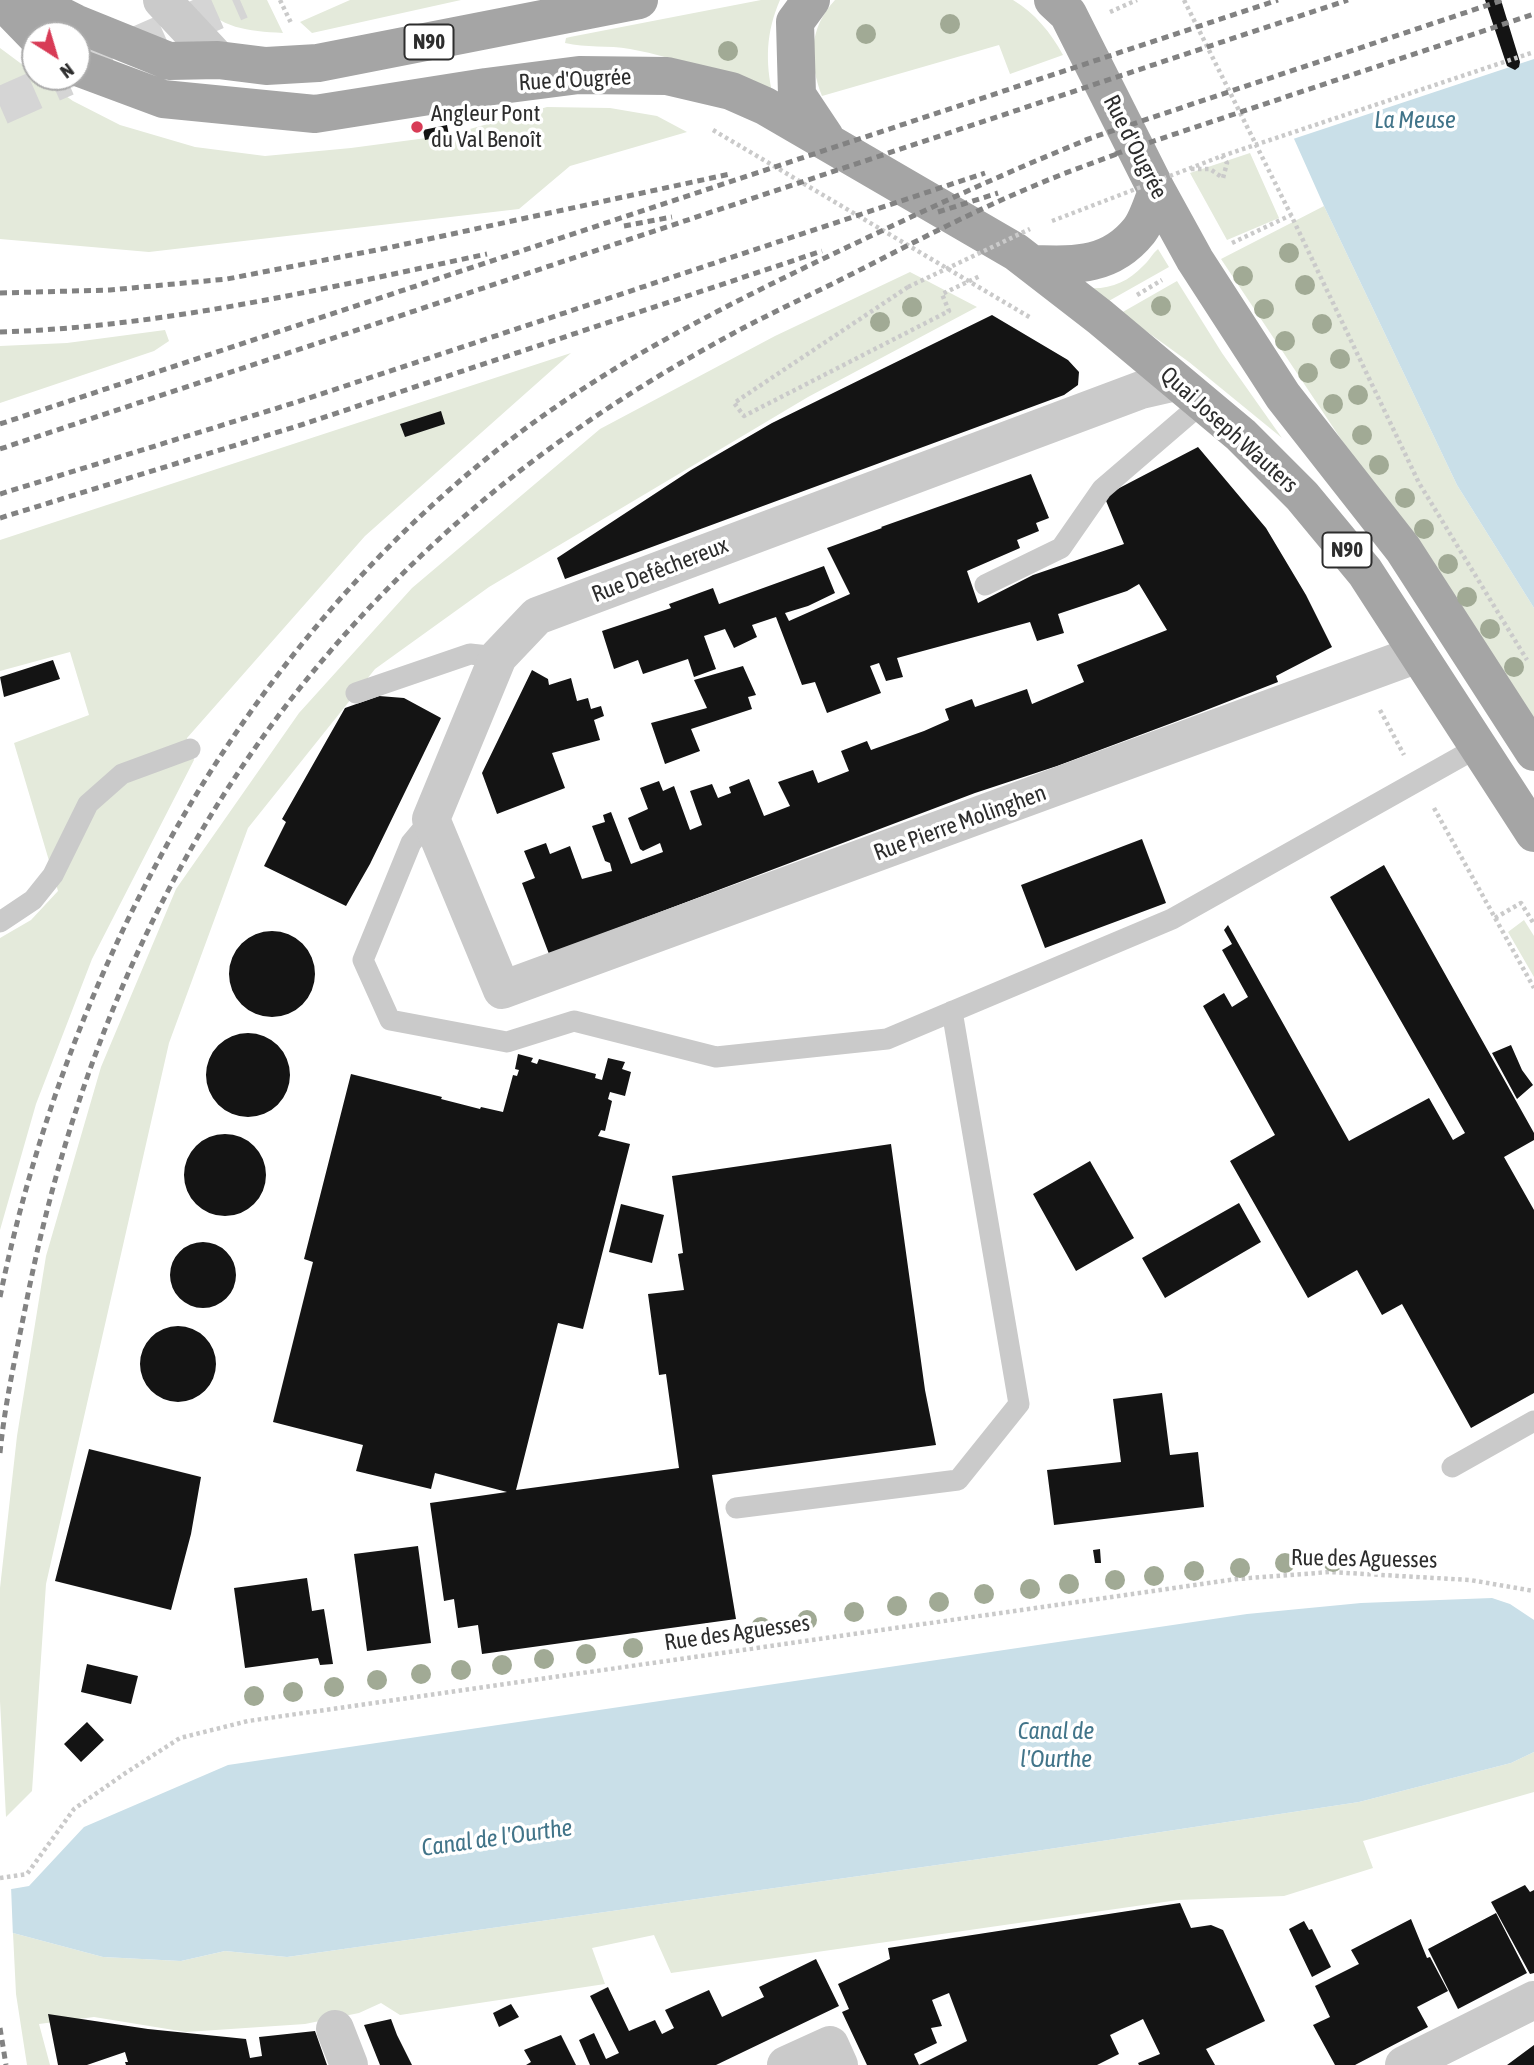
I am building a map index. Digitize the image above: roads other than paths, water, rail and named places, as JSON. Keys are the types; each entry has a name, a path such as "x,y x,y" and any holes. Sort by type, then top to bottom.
{"main road":[{"path":"1,0 21,21"},
{"name":"N90","path":"30,0 75,23 169,61 218,60 265,66 318,63 639,0"},
{"name":"N90","path":"811,0 795,22 797,95 828,141"},
{"name":"Rue d'Ougrée","path":"1053,0 1068,14 1170,181 1195,260 1283,396 1403,549 1534,752"},
{"name":"Rue d'Ougrée","path":"91,73 163,99 315,114 486,86 579,75 667,76 731,91 765,106 995,238 1032,247"},
{"path":"1032,247 1074,265 1113,256 1140,230 1170,181"},
{"name":"Quai Joseph Wauters","path":"1032,247 1189,393 1241,435 1302,496 1365,572 1534,833"}],"street":[{"path":"162,0 218,60"},
{"name":"Rue Defêchereux","path":"430,819 498,657 537,615 1141,390 1189,393"},
{"name":"Rue Pierre Molinghen","path":"430,819 502,990 1418,654"},
{"path":"1404,2065 1534,2000"},
{"path":"335,2029 349,2065"},
{"path":"786,2065 830,2045 839,2065"}],"lane":[{"path":"985,585 1061,548 1102,489 1189,393"},
{"path":"356,693 470,653 498,657"},
{"path":"430,819 411,843 363,960 390,1020 507,1042 574,1021 716,1056 887,1039 1172,919 1478,747"},
{"path":"0,922 33,900 53,875 88,804 122,774 190,749"},
{"path":"736,1508 958,1480 1019,1404 952,1012"},
{"path":"1452,1467 1534,1421"}],"water":[{"name":"La Meuse","path":"1232,0 1534,0 1534,608 1457,485 1324,206"},
{"name":"Canal de l'Ourthe","path":"1492,1598 1510,1604 1534,1620 1534,1752 1511,1763 1359,1802 1036,1851 287,1957 225,1951 181,1961 103,1957 13,1933 0,1934 0,1891 29,1886 84,1827 228,1765 1247,1614 1361,1603"}],"tunnel":[{"path":"91,66 240,0"},
{"path":"0,106 34,91"}],"railway":[{"path":"0,424 1278,0"},
{"path":"0,449 1348,0"},
{"path":"1085,140 1503,0"},
{"path":"1115,154 1534,14"},
{"path":"0,1297 32,1167 76,1039 130,915 195,796 271,684 357,580 454,486 560,404 620,365 714,313 810,265 987,182 1094,137"},
{"path":"0,1453 15,1356 52,1190 85,1084 124,983 171,885 226,792 288,703 359,618 439,539 507,481 579,428 654,379 746,327 964,218 1012,195 1122,152"},
{"path":"0,494 297,402 985,173"},
{"path":"0,293 110,290 227,279 387,248 730,174"},
{"path":"938,212 998,193"},
{"path":"624,226 672,217"},
{"path":"0,518 304,424 822,251"},
{"path":"0,332 61,329 184,314 487,254"},
{"path":"0,2028 6,2065"}],"place":[{"name":"Angleur Pont du Val Benoît","path":"417,127"}]}
